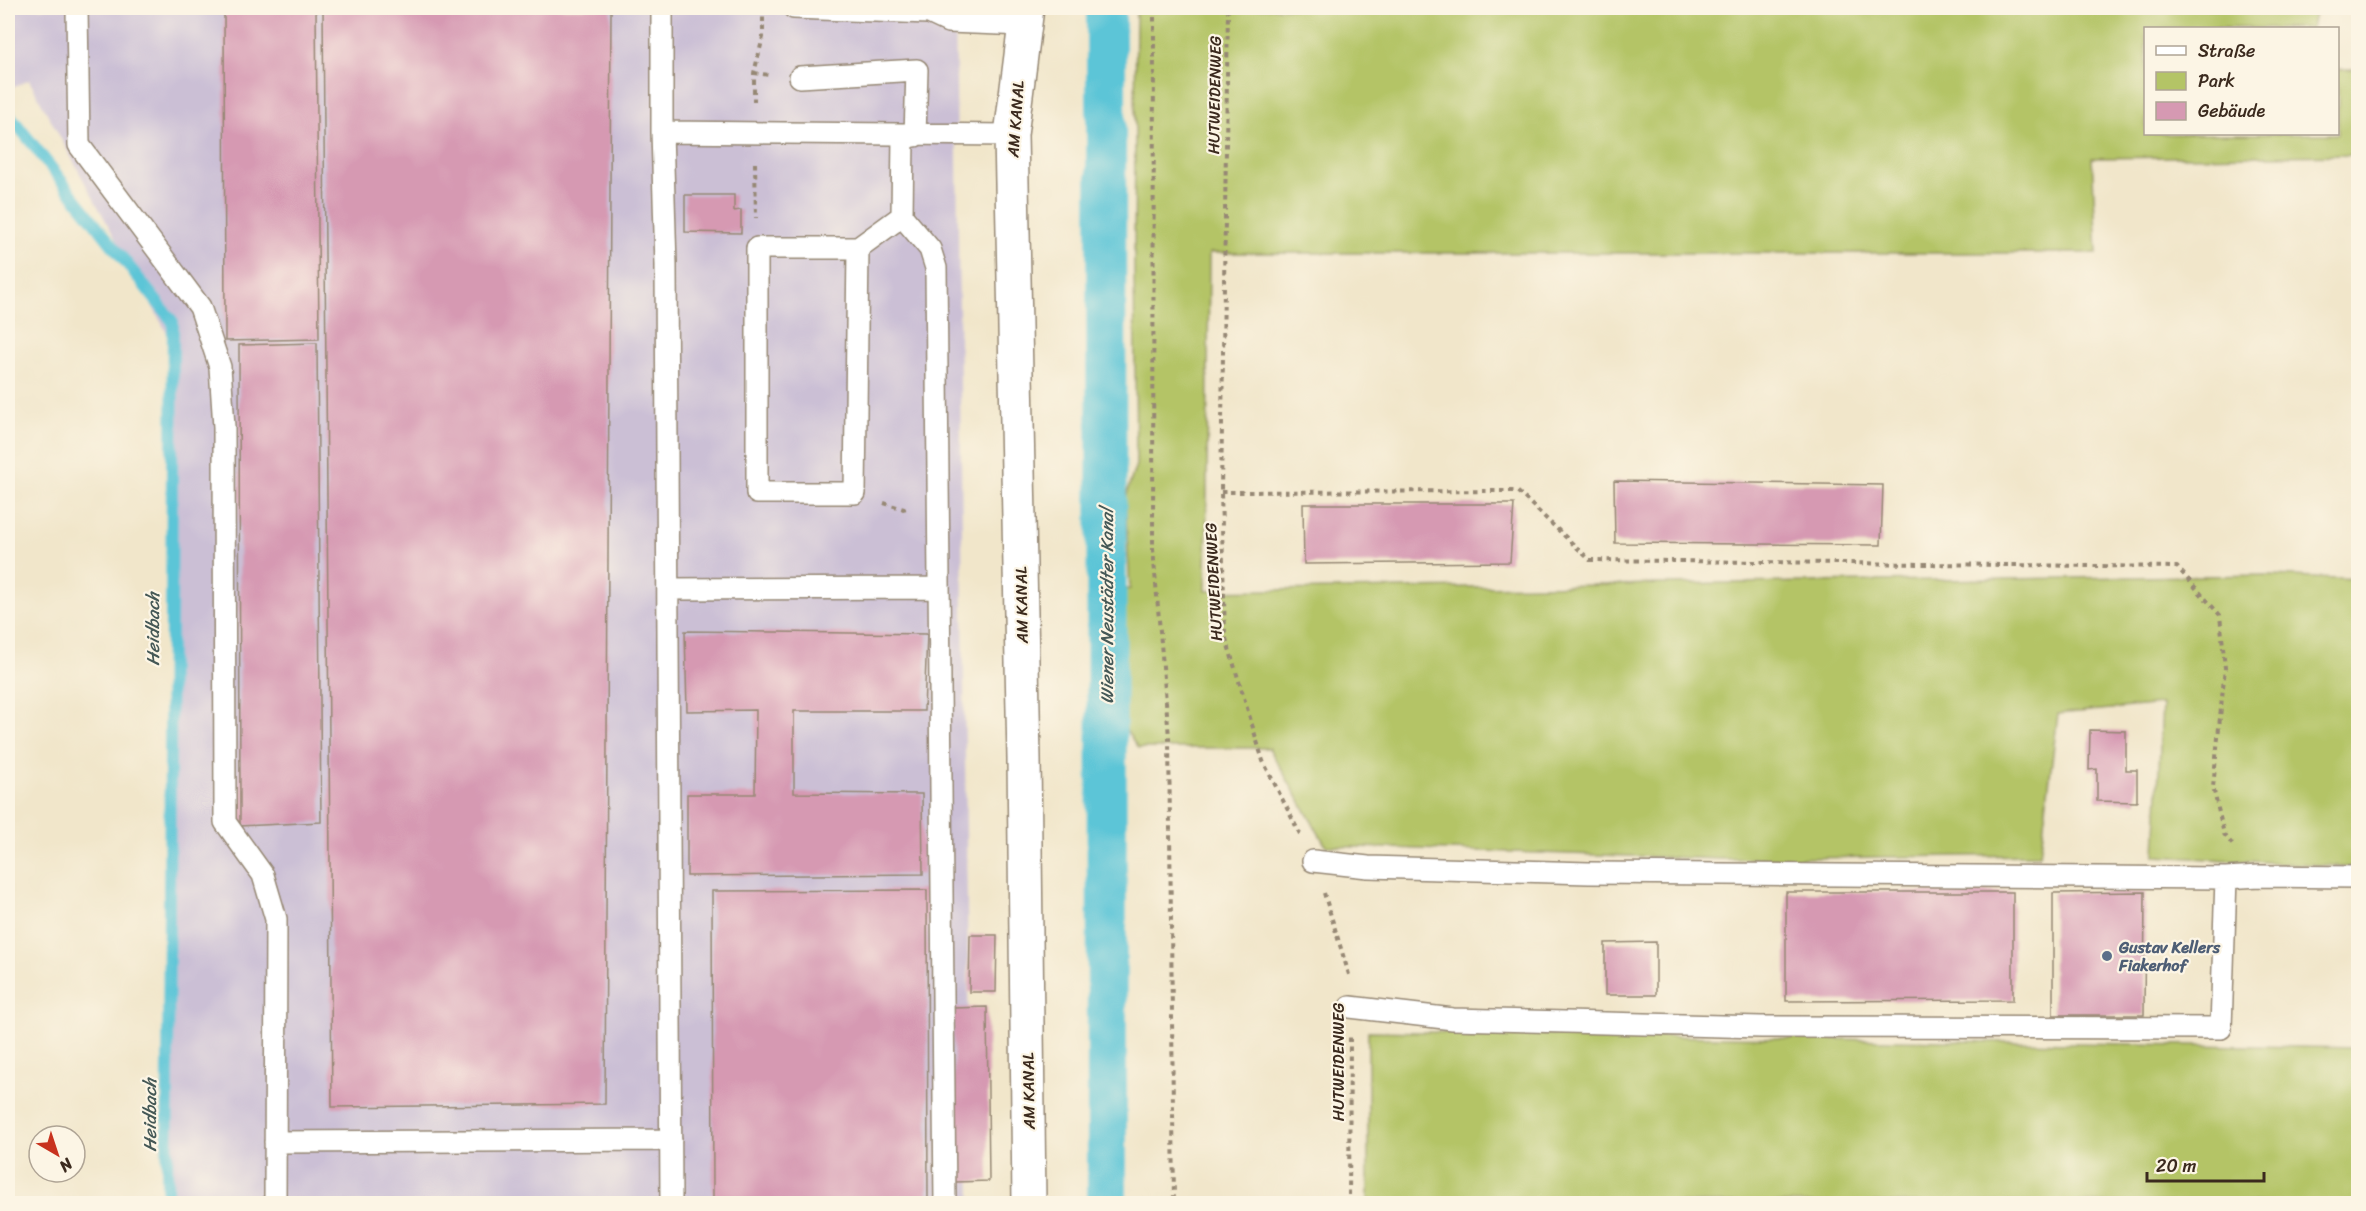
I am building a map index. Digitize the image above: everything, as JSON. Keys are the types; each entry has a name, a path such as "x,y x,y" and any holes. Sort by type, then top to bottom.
{"street":[{"name":"AM KANAL","path":"1027,16 1011,135 1024,758 1029,1203"}],"lane":[{"path":"77,8 79,145 200,308 220,367 224,427 225,822 263,875 276,919 275,1203"},
{"path":"662,8 671,1203"},
{"path":"794,8 930,10 948,22 1027,16"},
{"path":"800,78 917,70 902,216 930,249 936,268 945,1203"},
{"path":"662,132 909,136 1011,135"},
{"path":"858,248 855,493 757,493 757,248 858,248 902,216"},
{"path":"668,589 939,588"},
{"path":"1313,861 1368,867 1589,873 2358,877"},
{"path":"1350,1007 1453,1019 1761,1027 2221,1028 2226,878"},
{"path":"275,1142 671,1140"}],"path":[{"path":"1154,8 1153,549 1169,737 1174,1203"},
{"name":"HUTWEIDENWEG","path":"1228,8 1221,492 1225,635 1263,761 1313,861 1350,974 1349,1203"},
{"path":"1221,492 1517,491 1590,560 2177,567 2220,615 2225,668 2213,787 2224,834 2259,876"},
{"path":"855,493 904,509 905,520"}],"shaded area":[{"path":"8,8 955,8 971,1203 171,1203 167,333 29,80 8,90"}],"green space":[{"path":"1136,8 2316,8 2312,27 2144,27 2144,135 2339,135 2339,69 2358,69 2358,155 2092,158 2097,253 1209,253 1206,591 2269,575 2358,579 2358,867 2155,856 2162,704 2058,714 2040,855 1723,859 1326,846 1269,748 1138,748 1117,716 1119,589 1130,589 1125,498 1136,465 1134,262"},
{"path":"1368,1031 2358,1048 2358,1203 1368,1203"}],"building":[{"path":"224,8 316,8 319,339 225,341"},
{"path":"323,8 611,8 605,1104 332,1107"},
{"path":"685,195 734,195 734,211 741,210 741,233 685,232"},
{"path":"317,343 321,822 240,826 239,345"},
{"path":"1614,481 1883,485 1881,545 1615,543"},
{"path":"1303,504 1514,504 1510,562 1304,564"},
{"path":"685,631 927,634 924,711 794,711 794,793 922,794 923,874 687,876 687,794 755,794 756,710 687,711"},
{"path":"2090,730 2126,731 2126,770 2137,770 2137,802 2097,801 2097,769 2089,770"},
{"path":"927,890 928,1204 713,1204 712,891"},
{"path":"1786,892 2013,892 2013,1000 1786,1001"},
{"path":"2145,892 2144,1015 2053,1015 2053,893"},
{"path":"970,935 997,935 996,992 969,992"},
{"path":"1656,942 1656,995 1605,995 1605,943"},
{"path":"987,1007 989,1181 955,1182 953,1008"}],"waterway":[{"name":"Wiener Neustädter Kanal","path":"1106,8 1107,1204"},
{"name":"Heidbach","path":"8,113 173,322 167,1204"}],"place":[{"name":"Gustav Kellers Fiakerhof","path":"2107,956"}]}
